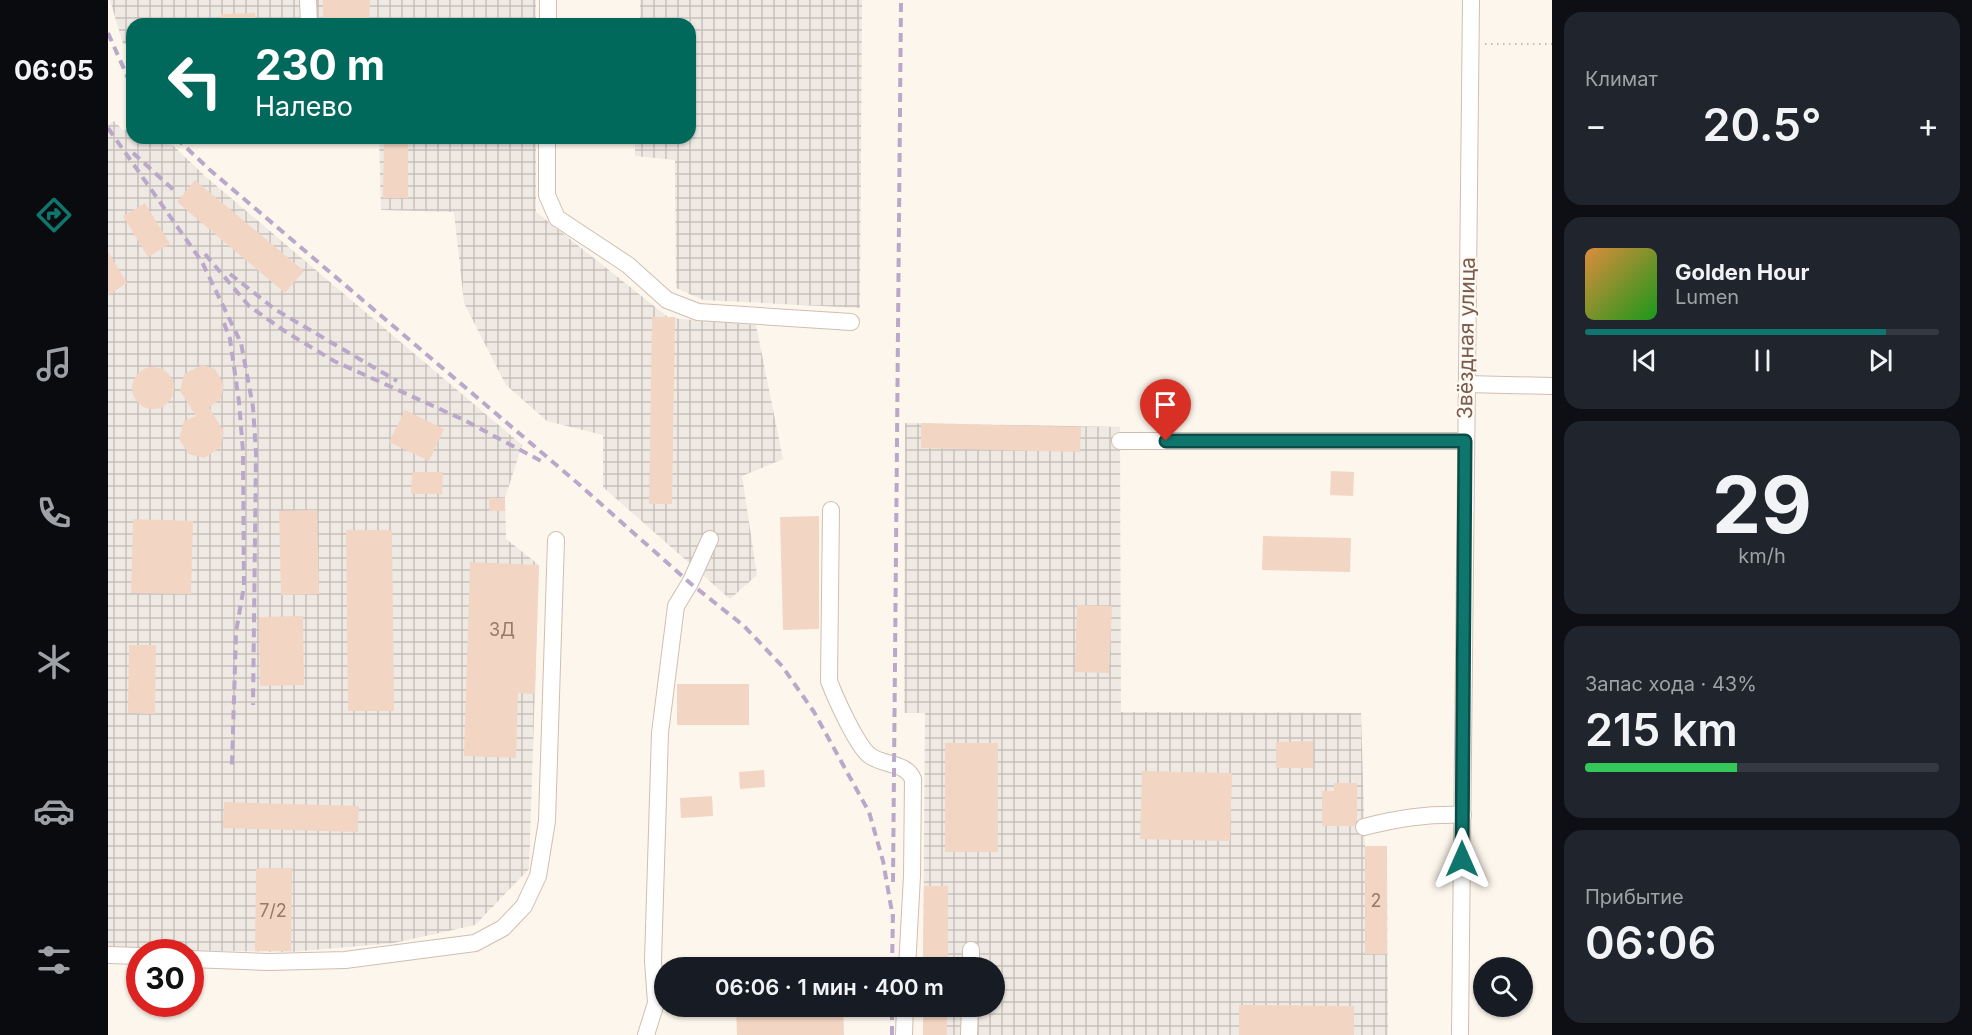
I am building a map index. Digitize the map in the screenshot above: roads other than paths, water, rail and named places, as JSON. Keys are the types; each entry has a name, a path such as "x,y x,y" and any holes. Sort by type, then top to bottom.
{"street":[{"path":"308,0 309,18"},
{"path":"548,0 548,18"},
{"name":"Звёздная улица","path":"1460,1035 1471,0"},
{"path":"547,144 547,195 557,218 628,265 667,300 698,312 851,322"},
{"path":"1466,384 1552,386"},
{"path":"1120,441 1465,441"},
{"path":"831,510 829,681 869,755 903,768 910,772 912,779 912,876 908,957"},
{"path":"654,968 661,722 676,606 690,583 710,539"},
{"path":"204,960 269,962 345,960 475,943 503,928 524,906 538,876 547,820 556,540"},
{"path":"1364,827 1394,819 1429,814 1462,815"},
{"path":"971,950 971,957"},
{"path":"108,955 126,956"},
{"path":"646,1035 654,1017"},
{"path":"904,1035 905,1017"},
{"path":"969,1035 970,1017"}],"railway":[{"path":"893,882 901,0"},
{"path":"108,33 126,74"},
{"path":"108,128 202,262 241,343 253,407 256,453 253,705"},
{"path":"182,144 574,480 690,583 744,626 782,666 814,712 869,812 883,861 893,918"},
{"path":"133,153 176,192"},
{"path":"205,254 249,306 286,332 334,361 464,420 543,462"},
{"path":"230,274 276,310 397,381"},
{"path":"224,323 230,339 243,451 244,586 236,632 232,765"},
{"path":"892,957 893,912"},
{"path":"892,1017 892,1035"}]}
